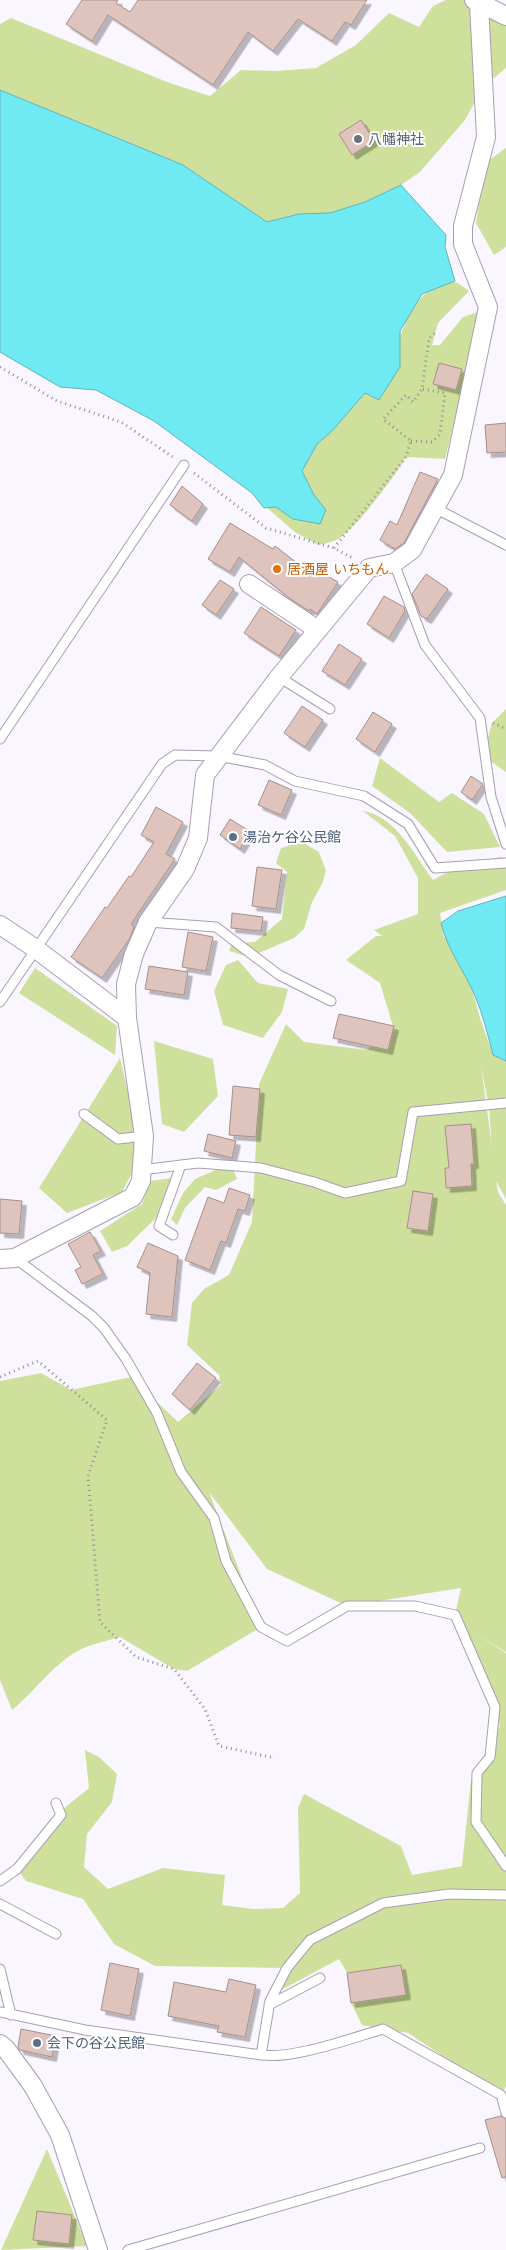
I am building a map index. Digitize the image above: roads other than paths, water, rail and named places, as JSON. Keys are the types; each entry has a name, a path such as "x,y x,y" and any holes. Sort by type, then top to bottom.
{"street":[{"path":"8,1258 133,1197 141,1182 144,1136 127,1018 126,984 134,954 148,922 185,869 198,838 206,776 218,756 279,677 369,568 394,563 412,550 453,475 488,307 463,244 463,226 486,137 476,2 506,16"},
{"path":"249,584 318,630"},
{"path":"0,925 36,949 127,1018"},
{"path":"0,2044 34,2086 60,2135 98,2250"}],"lane":[{"path":"0,739 184,465"},
{"path":"435,508 506,545"},
{"path":"394,563 425,645 480,718 491,797 506,844"},
{"path":"279,677 330,709"},
{"path":"0,1002 162,764 175,755 218,756 266,765 295,781 364,796 408,824 435,868 506,862"},
{"path":"148,922 216,927 279,975 331,1002"},
{"path":"141,1170 198,1162 260,1168 314,1182 346,1193 401,1181 413,1112 506,1103"},
{"path":"84,1114 118,1139 144,1136"},
{"path":"173,1235 159,1226 181,1165"},
{"path":"8,1258 92,1316 104,1328 126,1359 157,1413 181,1472 214,1518 226,1561 261,1627 287,1641 347,1606 415,1606 454,1616 495,1707 490,1757 477,1773 476,1822 506,1866"},
{"path":"0,1881 17,1870 61,1815 56,1803"},
{"path":"261,2055 269,2005 287,1968 310,1940 383,1903 449,1894 506,1895"},
{"path":"0,1904 56,1934"},
{"path":"0,1969 11,2015"},
{"path":"269,2005 320,1978"},
{"path":"0,2012 128,2036 218,2043 261,2055 282,2055 332,2044 383,2029 501,2095 506,2113"},
{"path":"128,2250 480,2148"}],"water":[{"path":"0,90 183,165 267,222 299,214 330,213 365,202 401,185 446,235 445,247 455,281 422,294 400,331 400,367 379,400 365,393 332,431 317,444 302,471 314,495 326,510 320,524 293,519 276,507 264,508 252,493 154,421 96,390 60,387 0,352"},
{"path":"506,896 506,1061 493,1055 478,1003 447,942 441,923 458,911"}],"place":[{"name":"八幡神社","path":"358,139"},
{"name":"居酒屋 いちもん","path":"277,569"},
{"name":"湯治ケ谷公民館","path":"233,837"},
{"name":"会下の谷公民館","path":"37,2043"}]}
